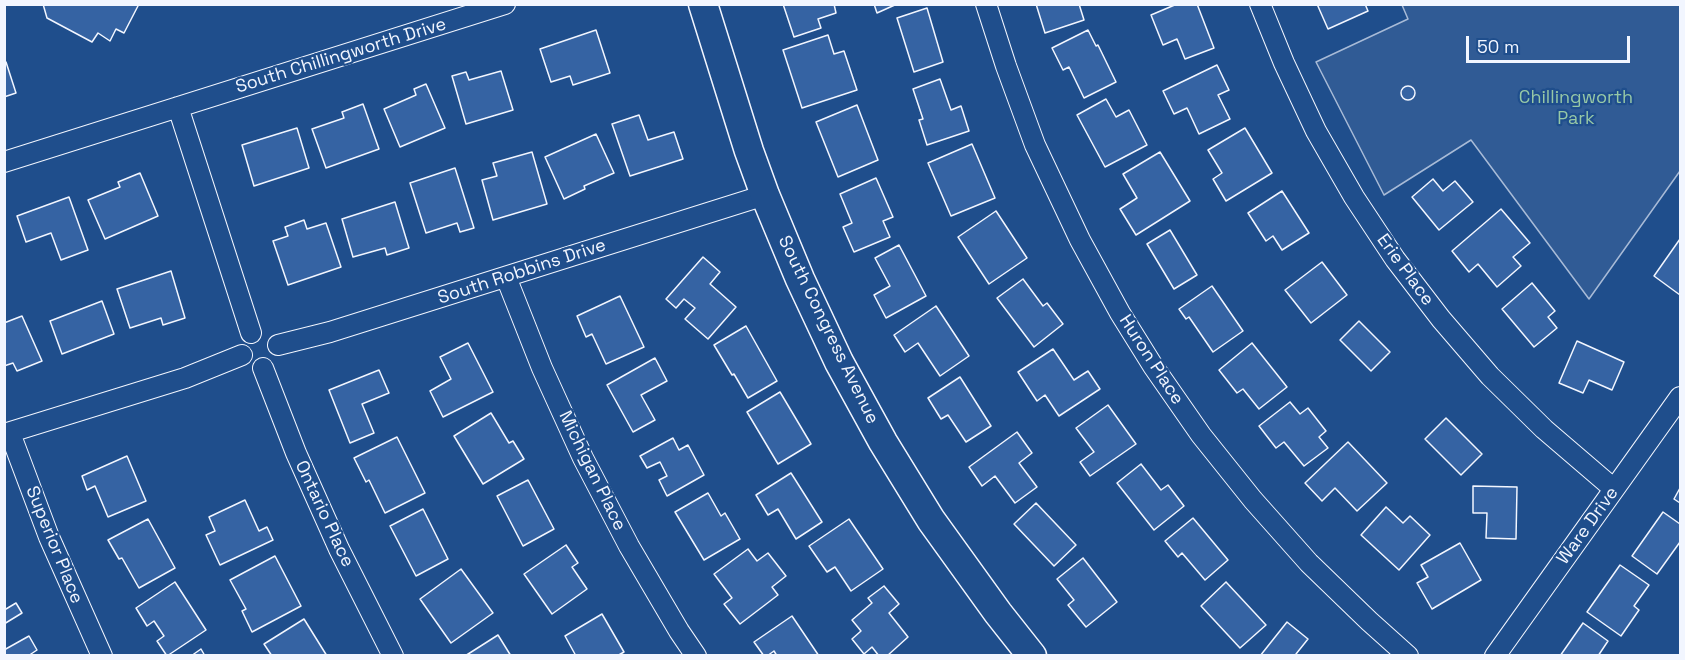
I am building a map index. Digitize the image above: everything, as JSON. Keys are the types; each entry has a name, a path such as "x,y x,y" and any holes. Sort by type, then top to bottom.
{"street":[{"name":"South Chillingworth Drive","path":"4,162 505,4"},
{"name":"South Congress Avenue","path":"703,4 765,195 800,279 839,362 883,442 931,520 1032,656"},
{"name":"Huron Place","path":"986,4 1006,66 1040,155 1080,240 1120,313 1153,366 1201,435 1253,500 1309,562 1408,656"},
{"name":"Erie Place","path":"1260,4 1284,63 1316,131 1354,197 1395,259 1441,319 1490,376 1544,429 1614,489"},
{"path":"178,108 251,333"},
{"name":"South Robbins Drive","path":"278,345 330,332 765,195"},
{"name":"Michigan Place","path":"506,277 542,368 583,458 629,546 696,656"},
{"path":"258,330 270,333 275,337 278,345 278,355 275,361 263,368 247,364 242,355 243,341 258,330"},
{"path":"7,434 185,378 242,355"},
{"name":"Ontario Place","path":"263,368 296,453 339,549 393,656"},
{"name":"Ware Drive","path":"1495,656 1680,397"},
{"name":"Superior Place","path":"7,434 49,537 102,656"}],"shaded area":[{"name":"Chillingworth Park","path":"1402,5 1680,5 1680,171 1589,299 1471,140 1384,195 1316,62 1408,19"}],"building":[{"path":"43,4 139,4 124,33 116,29 110,41 98,33 92,42 47,18"},
{"path":"783,4 834,4 836,13 818,19 821,28 794,37"},
{"path":"874,4 897,4 877,13"},
{"path":"1036,4 1079,4 1084,20 1045,33"},
{"path":"1177,4 1197,4 1214,48 1185,59 1177,39 1163,45 1151,15"},
{"path":"1317,4 1365,4 1368,11 1328,29"},
{"path":"927,8 943,62 914,72 897,18"},
{"path":"596,30 610,73 573,85 570,76 551,82 540,49"},
{"path":"1088,30 1116,82 1084,98 1069,67 1063,70 1052,48"},
{"path":"828,35 834,54 844,51 857,90 802,108 783,50"},
{"path":"4,62 6,62 16,93 4,97"},
{"path":"1217,65 1229,90 1218,95 1230,119 1199,134 1187,108 1174,114 1163,91"},
{"path":"501,71 513,110 466,124 452,76 466,72 469,80"},
{"path":"940,79 951,110 961,106 969,131 927,145 919,120 923,119 913,89"},
{"path":"426,84 445,128 400,147 384,109 416,95 414,89"},
{"path":"1408,86 1413,88 1415,93 1413,98 1408,100 1403,98 1401,93 1403,88"},
{"path":"1106,99 1116,117 1129,110 1147,145 1105,167 1077,115"},
{"path":"363,104 379,149 326,168 312,129 344,118 342,112"},
{"path":"857,105 878,160 838,177 816,122"},
{"path":"639,115 648,140 674,132 683,159 630,176 612,124"},
{"path":"297,128 309,168 254,186 242,145"},
{"path":"1245,128 1272,173 1226,201 1213,179 1222,173 1208,150"},
{"path":"596,134 614,173 584,186 585,189 564,199 545,157"},
{"path":"972,144 995,198 951,216 928,163"},
{"path":"532,152 547,204 493,220 482,180 497,176 493,163"},
{"path":"1160,152 1190,201 1136,235 1120,209 1137,198 1123,174"},
{"path":"455,168 474,228 460,232 457,223 426,233 410,183"},
{"path":"140,173 158,216 105,239 88,200 120,187 118,182"},
{"path":"876,178 893,217 883,221 890,237 854,252 843,227 852,223 840,194"},
{"path":"1433,179 1443,191 1455,181 1473,202 1439,230 1412,197"},
{"path":"1282,191 1309,233 1282,250 1273,236 1266,241 1248,213"},
{"path":"69,197 88,250 61,260 51,233 26,242 17,216"},
{"path":"395,202 409,248 387,255 385,248 353,257 342,219"},
{"path":"1501,209 1530,243 1513,257 1521,266 1497,287 1478,264 1469,272 1452,251"},
{"path":"996,211 1027,258 989,284 958,237"},
{"path":"304,220 307,229 326,223 341,267 288,285 273,241 288,236 285,227"},
{"path":"1170,230 1197,275 1174,289 1147,244"},
{"path":"1680,239 1680,295 1654,276"},
{"path":"899,245 926,296 886,318 874,295 890,286 875,258"},
{"path":"703,257 720,272 710,284 736,307 708,339 685,319 695,308 684,299 676,308 666,299"},
{"path":"1322,262 1347,295 1311,323 1285,290"},
{"path":"171,271 185,318 163,325 161,318 130,328 117,289"},
{"path":"1023,279 1043,306 1047,303 1063,324 1034,347 997,298"},
{"path":"1532,283 1555,311 1548,317 1557,328 1534,347 1502,309"},
{"path":"1212,286 1243,331 1213,352 1189,317 1186,319 1179,309"},
{"path":"620,296 644,347 606,364 592,334 586,337 577,316"},
{"path":"102,301 114,334 62,354 50,321"},
{"path":"936,306 969,356 940,376 918,343 905,352 894,335"},
{"path":"22,316 42,361 17,371 13,363 4,366 4,323"},
{"path":"1359,321 1390,352 1371,371 1340,340"},
{"path":"746,326 777,381 748,398 714,345"},
{"path":"1577,341 1624,362 1612,390 1589,380 1583,393 1559,383"},
{"path":"468,343 493,392 443,417 430,391 451,379 440,357"},
{"path":"1252,343 1287,387 1259,409 1243,389 1237,393 1219,370"},
{"path":"1053,349 1074,380 1088,371 1100,389 1059,416 1045,395 1037,401 1018,372"},
{"path":"655,358 667,381 641,395 655,420 633,432 607,385"},
{"path":"379,370 389,393 362,404 374,433 350,443 329,390"},
{"path":"960,377 991,426 966,442 948,415 941,419 928,398"},
{"path":"780,392 811,444 778,464 747,412"},
{"path":"1290,402 1300,414 1308,408 1326,431 1319,437 1328,448 1304,466 1284,442 1276,448 1259,426"},
{"path":"1108,405 1136,444 1090,476 1080,462 1094,452 1076,428"},
{"path":"491,413 509,443 513,441 524,459 483,484 454,436"},
{"path":"1446,418 1482,454 1461,475 1425,439"},
{"path":"1017,432 1032,453 1019,463 1037,487 1015,503 995,476 982,486 969,467"},
{"path":"397,437 425,493 385,513 369,480 366,482 354,458"},
{"path":"673,438 679,450 688,445 704,475 667,496 659,480 667,476 660,462 647,468 640,456"},
{"path":"1348,442 1387,483 1357,511 1335,488 1322,501 1305,483"},
{"path":"127,456 146,501 108,517 95,486 87,490 82,476"},
{"path":"1141,464 1161,490 1168,485 1184,506 1154,530 1117,483"},
{"path":"791,473 822,522 796,539 778,509 768,515 756,495"},
{"path":"528,480 554,529 523,546 497,496"},
{"path":"1473,486 1517,487 1516,539 1486,538 1487,513 1473,513"},
{"path":"1680,488 1680,503 1674,499"},
{"path":"708,493 721,516 725,513 740,539 704,560 675,512"},
{"path":"245,500 259,531 267,527 273,540 220,565 206,535 215,531 209,517"},
{"path":"1036,503 1076,545 1054,566 1014,524"},
{"path":"1386,507 1403,523 1410,516 1430,535 1399,570 1361,535"},
{"path":"423,509 448,559 416,576 390,526"},
{"path":"1663,512 1680,524 1680,542 1657,574 1632,556"},
{"path":"1193,518 1228,560 1205,580 1182,553 1178,557 1165,541"},
{"path":"148,519 175,568 139,588 122,558 119,559 108,540"},
{"path":"849,519 883,569 851,591 835,567 827,572 809,546"},
{"path":"1460,543 1481,580 1432,609 1417,583 1428,577 1421,565"},
{"path":"566,545 578,563 572,567 587,589 552,614 524,574"},
{"path":"748,549 757,561 768,553 786,576 772,587 778,595 740,624 724,604 732,598 714,574"},
{"path":"275,556 301,606 252,632 242,611 246,609 230,580"},
{"path":"1083,558 1117,602 1086,627 1068,605 1074,600 1057,579"},
{"path":"1620,565 1649,585 1634,606 1639,610 1621,636 1587,612"},
{"path":"461,569 493,613 451,643 420,599"},
{"path":"175,582 206,630 167,656 157,641 164,636 154,621 147,626 136,608"},
{"path":"1226,582 1266,625 1240,648 1201,606"},
{"path":"884,586 899,604 889,613 908,637 887,656 879,656 872,647 864,654 852,639 861,631 852,620 872,603 868,598"},
{"path":"16,603 22,613 4,624 4,607 6,609"},
{"path":"602,614 624,652 617,656 576,656 565,636"},
{"path":"792,616 819,656 777,656 774,651 764,656 754,642"},
{"path":"304,619 327,656 272,656 264,644"},
{"path":"1287,622 1308,639 1296,654 1298,656 1260,656"},
{"path":"1583,623 1608,641 1598,656 1560,656"},
{"path":"498,635 511,656 465,656"},
{"path":"29,636 37,650 28,656 4,656 4,650"},
{"path":"201,649 205,656 191,656"}]}
